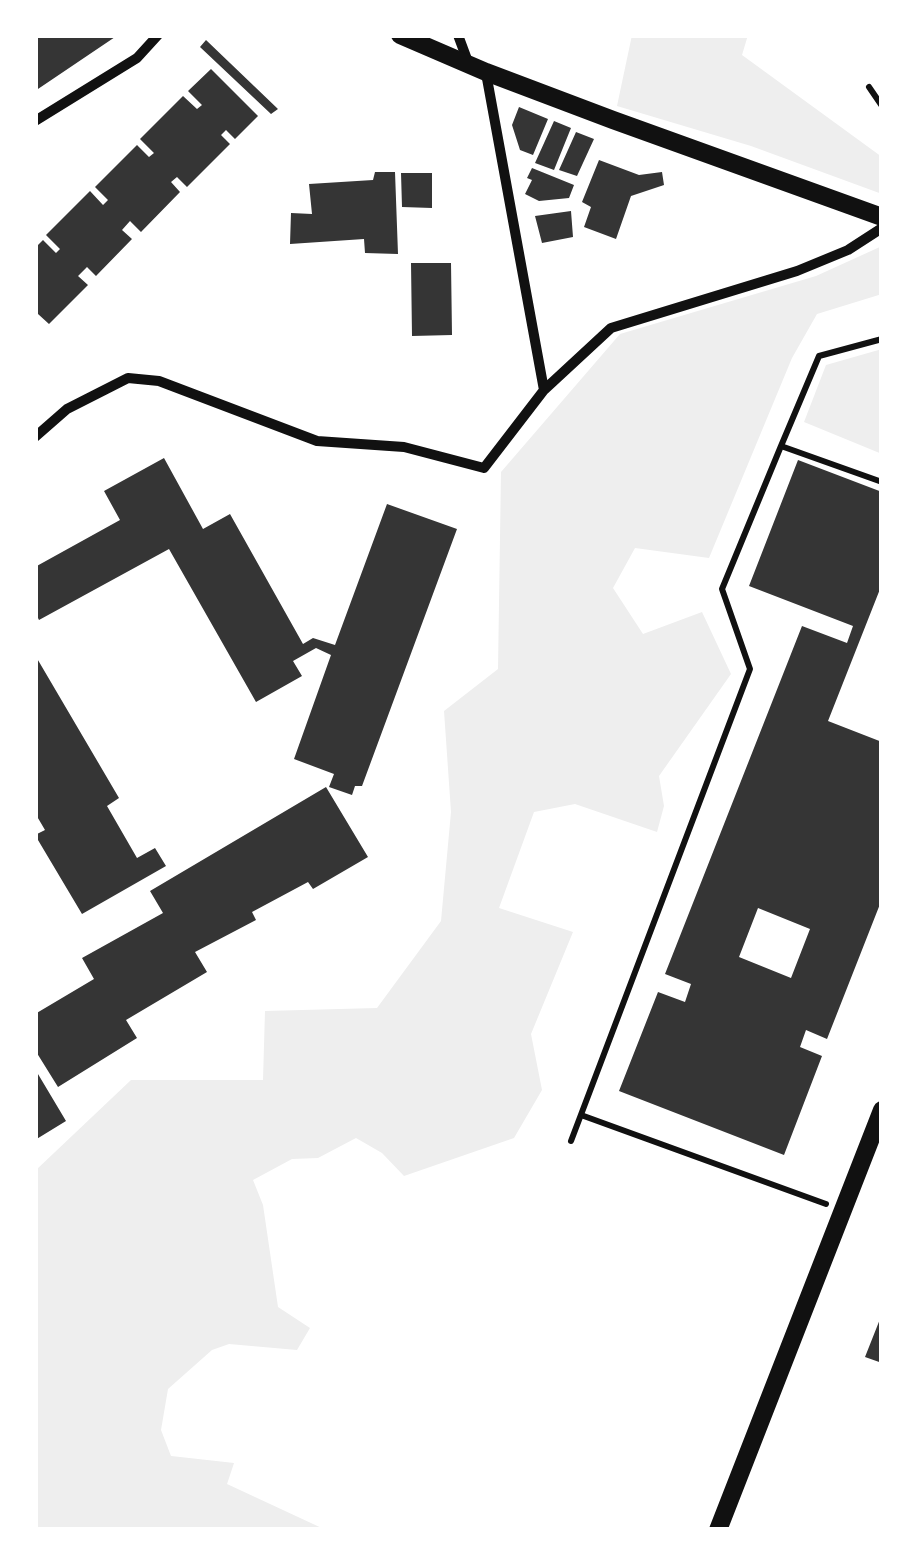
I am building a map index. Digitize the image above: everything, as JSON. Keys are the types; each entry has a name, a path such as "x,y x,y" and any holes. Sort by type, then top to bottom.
{"street":[{"path":"35,121 137,58 158,35"},
{"path":"400,35 477,68 882,217"},
{"path":"458,35 477,68 544,390"},
{"path":"35,437 67,410 128,378 159,381 316,441 404,447 484,468 544,390 610,328 797,271 848,250 882,228"},
{"path":"718,1530 882,1110"}],"lane":[{"path":"869,87 882,106"},
{"path":"570,1141 750,669 722,589 818,356 882,338"},
{"path":"781,446 882,482"},
{"path":"581,1115 826,1204"}],"shaded area":[{"path":"632,35 748,35 742,55 882,157 882,194 751,146 617,106"},
{"path":"882,246 882,294 817,314 792,358 709,558 635,548 613,588 643,634 702,612 731,674 659,776 664,806 657,832 575,804 534,812 499,908 573,932 531,1034 542,1090 514,1138 404,1176 382,1153 356,1138 318,1158 292,1159 253,1180 263,1205 278,1307 310,1328 297,1350 229,1344 212,1350 168,1389 161,1430 171,1456 234,1463 227,1484 326,1530 35,1530 36,1170 131,1080 263,1080 265,1011 377,1008 441,921 451,812 444,711 498,669 501,472 620,334 816,276"},
{"path":"882,349 882,454 804,422 826,365"}],"building":[{"path":"35,35 118,35 35,91"},
{"path":"206,40 278,109 271,114 200,47"},
{"path":"211,69 258,116 235,139 226,130 221,135 230,144 187,187 177,177 171,182 180,192 141,232 130,221 122,230 132,239 96,276 87,267 78,276 88,285 49,324 38,314 35,317 35,248 43,240 56,253 60,249 46,235 90,191 103,205 108,200 95,187 137,145 149,157 154,153 140,139 183,96 197,109 202,105 188,91"},
{"path":"519,107 548,119 533,155 520,150 512,125"},
{"path":"554,121 571,128 554,170 535,163"},
{"path":"576,132 594,139 577,176 559,170"},
{"path":"599,160 639,175 662,172 664,185 631,196 616,239 584,227 591,207 582,202"},
{"path":"532,168 574,185 569,198 539,201 525,194 532,180 527,178"},
{"path":"375,172 395,172 398,254 365,253 364,239 290,244 291,213 312,214 309,184 373,180"},
{"path":"401,173 432,173 432,208 402,207"},
{"path":"571,211 573,237 542,243 535,216"},
{"path":"411,263 451,263 452,335 412,336"},
{"path":"164,458 203,529 230,514 303,644 313,638 335,645 387,504 457,529 362,786 355,786 352,795 329,787 334,774 294,759 331,655 316,648 293,661 302,676 256,702 169,549 39,620 35,612 35,567 120,520 104,491"},
{"path":"798,460 882,492 882,584 828,721 882,742 882,899 827,1039 806,1030 800,1047 822,1056 784,1155 619,1091 658,992 685,1002 691,984 665,974 802,626 847,643 853,626 749,586","holes":["758,908 810,929 791,978 739,957"]},
{"path":"35,655 119,798 107,806 137,858 155,848 166,866 82,914 35,835 45,830 35,813"},
{"path":"326,787 368,857 313,889 308,882 252,912 256,920 195,952 207,972 126,1020 137,1038 58,1087 35,1050 35,1014 94,979 82,958 163,913 150,891"},
{"path":"35,1069 66,1121 35,1140"},
{"path":"882,1314 882,1363 865,1357"}]}
